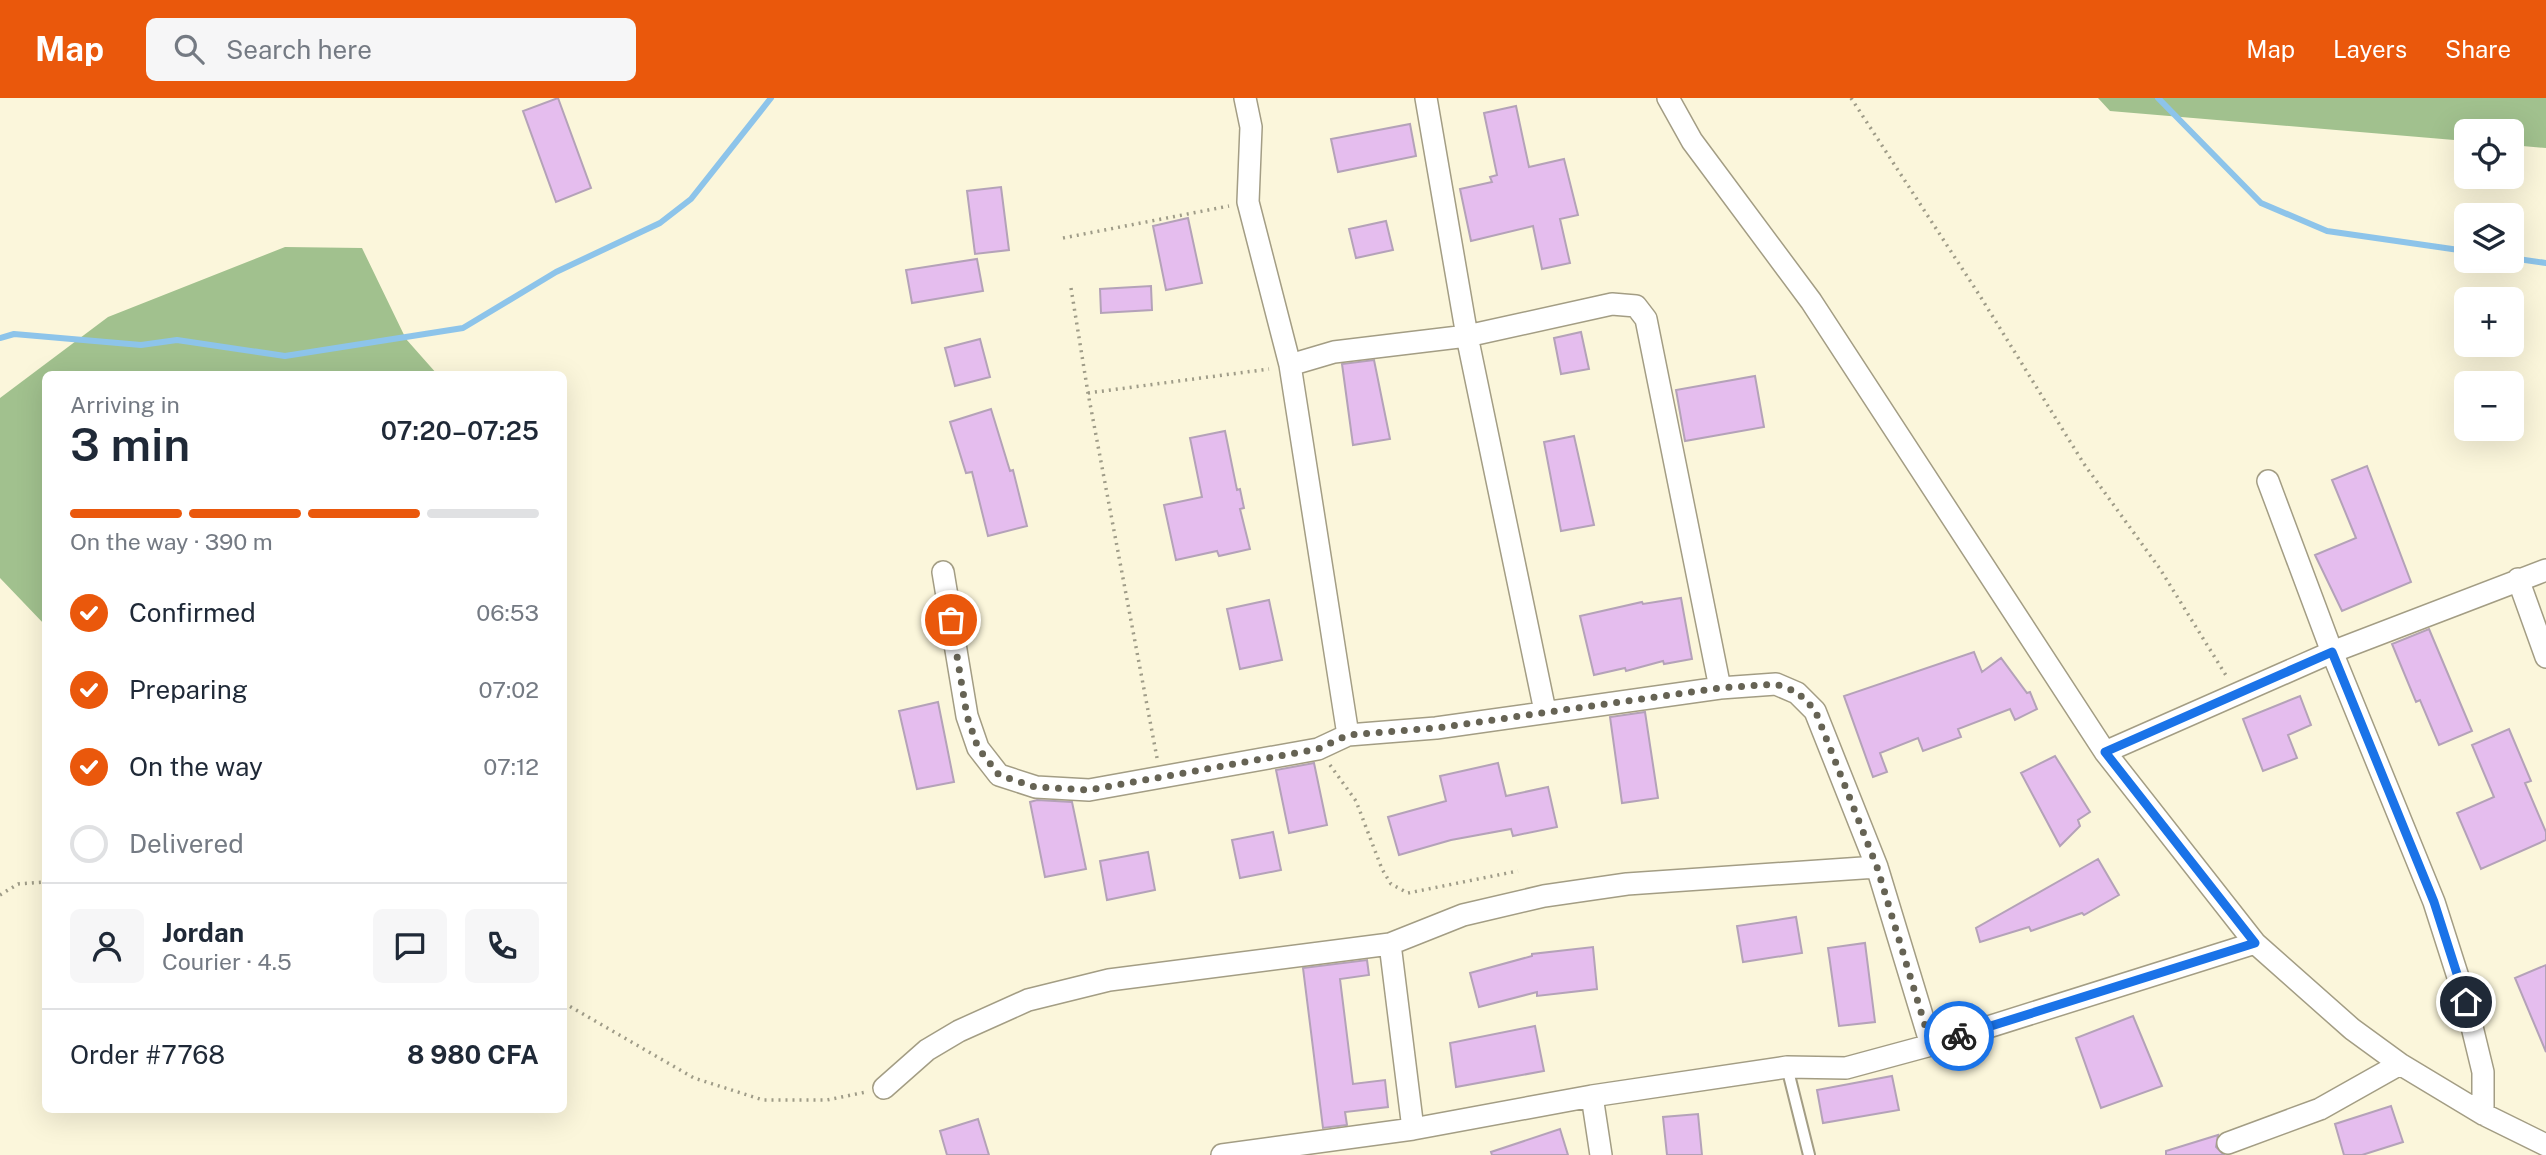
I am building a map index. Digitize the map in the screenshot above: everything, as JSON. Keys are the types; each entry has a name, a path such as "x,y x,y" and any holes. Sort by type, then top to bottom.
{"street":[{"path":"1245,98 1251,127 1248,202 1290,365 1348,735"},
{"path":"1426,98 1467,336 1545,711"},
{"path":"1668,98 1692,141 1811,301 2105,752 2255,943 2352,1029 2400,1064 2483,1114 2546,1145"},
{"path":"1290,365 1334,352 1467,336 1612,304 1636,306 1646,319 1720,688"},
{"path":"2268,481 2332,652 2434,902 2466,1002 2483,1072 2483,1114"},
{"path":"2105,752 2332,652 2546,570"},
{"path":"943,572 967,716 978,748 999,775 1035,787 1089,790 1318,749 1348,735 1436,728 1720,688 1776,684 1797,692 1815,710 1877,867 1931,1045"},
{"path":"2518,579 2546,657"},
{"path":"884,1088 927,1050 959,1031 1028,1000 1109,980 1390,944 1463,915 1544,896 1627,884 1877,867"},
{"path":"1224,1155 1413,1129 1592,1096 1787,1067 1846,1068 1931,1045 2255,943"},
{"path":"1390,944 1413,1129"},
{"path":"2228,1143 2320,1110 2400,1064"},
{"path":"1592,1096 1601,1155"}],"lane":[{"path":"1787,1067 1809,1155"}],"path":[{"path":"1851,98 1980,296 2084,464 2160,569 2237,694"},
{"path":"1063,238 1248,202"},
{"path":"1071,288 1088,393 1161,777"},
{"path":"1088,393 1290,365"},
{"path":"1318,749 1356,801 1382,869 1391,884 1408,893 1518,871"},
{"path":"0,895 18,884 42,883"},
{"path":"567,1005 694,1078 763,1100 827,1100 884,1088"}],"green space":[{"path":"2098,98 2546,98 2546,148 2524,146 2524,119 2454,119 2454,140 2110,111"},
{"path":"285,247 362,248 406,339 434,371 42,371 42,622 0,578 0,398 108,317"}],"building":[{"path":"558,98 591,188 556,202 523,111"},
{"path":"1516,106 1529,167 1564,159 1578,215 1560,219 1570,263 1542,269 1533,226 1471,241 1460,189 1492,182 1490,177 1497,175 1484,113"},
{"path":"1410,124 1416,156 1338,172 1331,139"},
{"path":"1001,187 1009,250 975,254 967,191"},
{"path":"1188,218 1202,283 1166,290 1153,226"},
{"path":"1386,221 1393,250 1356,258 1349,229"},
{"path":"977,259 983,291 912,303 906,270"},
{"path":"1151,286 1152,310 1101,313 1100,289"},
{"path":"1581,332 1589,369 1561,374 1554,338"},
{"path":"980,339 990,377 955,386 945,348"},
{"path":"1374,360 1390,439 1353,445 1342,364"},
{"path":"1755,376 1764,427 1685,441 1676,390"},
{"path":"991,409 1010,471 1013,470 1027,526 988,536 972,472 966,473 950,422"},
{"path":"1225,431 1237,490 1240,489 1244,508 1240,509 1250,549 1219,556 1217,551 1176,560 1164,505 1202,497 1190,438"},
{"path":"1574,436 1594,525 1561,531 1544,442"},
{"path":"2367,466 2411,582 2342,611 2315,555 2356,538 2332,480"},
{"path":"1681,598 1692,659 1664,664 1663,661 1626,671 1625,668 1594,675 1580,616 1642,602"},
{"path":"1269,600 1282,660 1240,669 1227,609"},
{"path":"2429,629 2472,731 2439,745 2420,700 2416,702 2392,644"},
{"path":"1974,652 1982,672 2001,658 2027,693 2030,692 2037,709 2015,720 2010,709 1958,729 1961,737 1923,751 1918,738 1880,753 1887,772 1873,777 1844,696"},
{"path":"2300,696 2311,725 2288,735 2297,758 2263,771 2243,719"},
{"path":"938,702 954,782 917,789 899,711"},
{"path":"1645,712 1658,798 1622,803 1610,717"},
{"path":"2509,729 2531,781 2525,783 2546,832 2546,840 2481,869 2457,813 2494,797 2472,745"},
{"path":"2055,756 2090,812 2078,820 2080,826 2060,846 2021,773"},
{"path":"1314,763 1327,825 1289,833 1276,770"},
{"path":"1498,763 1506,796 1548,787 1557,827 1513,836 1511,829 1451,840 1399,855 1388,817 1446,801 1440,776"},
{"path":"1030,802 1072,802 1086,869 1045,877"},
{"path":"1273,832 1281,870 1240,878 1232,840"},
{"path":"1148,852 1155,890 1107,900 1100,861"},
{"path":"2098,859 2119,895 2084,915 2082,913 2031,931 2029,927 1980,942 1976,928"},
{"path":"1796,917 1802,953 1743,962 1737,926"},
{"path":"1865,943 1875,1022 1839,1026 1828,948"},
{"path":"1593,947 1597,989 1537,996 1537,992 1479,1007 1470,973 1532,954"},
{"path":"1367,960 1369,975 1340,979 1353,1084 1385,1080 1388,1107 1345,1112 1347,1125 1323,1128 1303,968"},
{"path":"2546,965 2546,1052 2515,978"},
{"path":"2133,1016 2162,1086 2101,1108 2076,1038"},
{"path":"1535,1026 1544,1071 1456,1087 1450,1043"},
{"path":"1892,1076 1899,1110 1823,1123 1817,1090"},
{"path":"2391,1106 2403,1142 2362,1155 2344,1155 2335,1124"},
{"path":"1698,1114 1702,1155 1667,1155 1663,1117"},
{"path":"978,1119 989,1155 947,1155 940,1131"},
{"path":"1560,1129 1568,1155 1492,1155 1491,1152"},
{"path":"2218,1135 2216,1147 2224,1155 2166,1155 2166,1151"}],"waterway":[{"path":"0,338 14,334 141,345 177,340 285,356 463,328 556,272 660,223 691,199 771,98"},
{"path":"2158,98 2261,203 2327,231 2454,249"},
{"path":"2524,260 2546,263"}],"way so far":[{"path":"951,620 967,716 978,748 999,775 1035,787 1089,790 1318,749 1348,735 1436,728 1720,688 1776,684 1797,692 1815,710 1877,867 1931,1045 1959,1036"}],"route":[{"path":"1959,1036 2255,943 2210,890 2105,752 2332,652 2434,902 2466,1002"}]}
